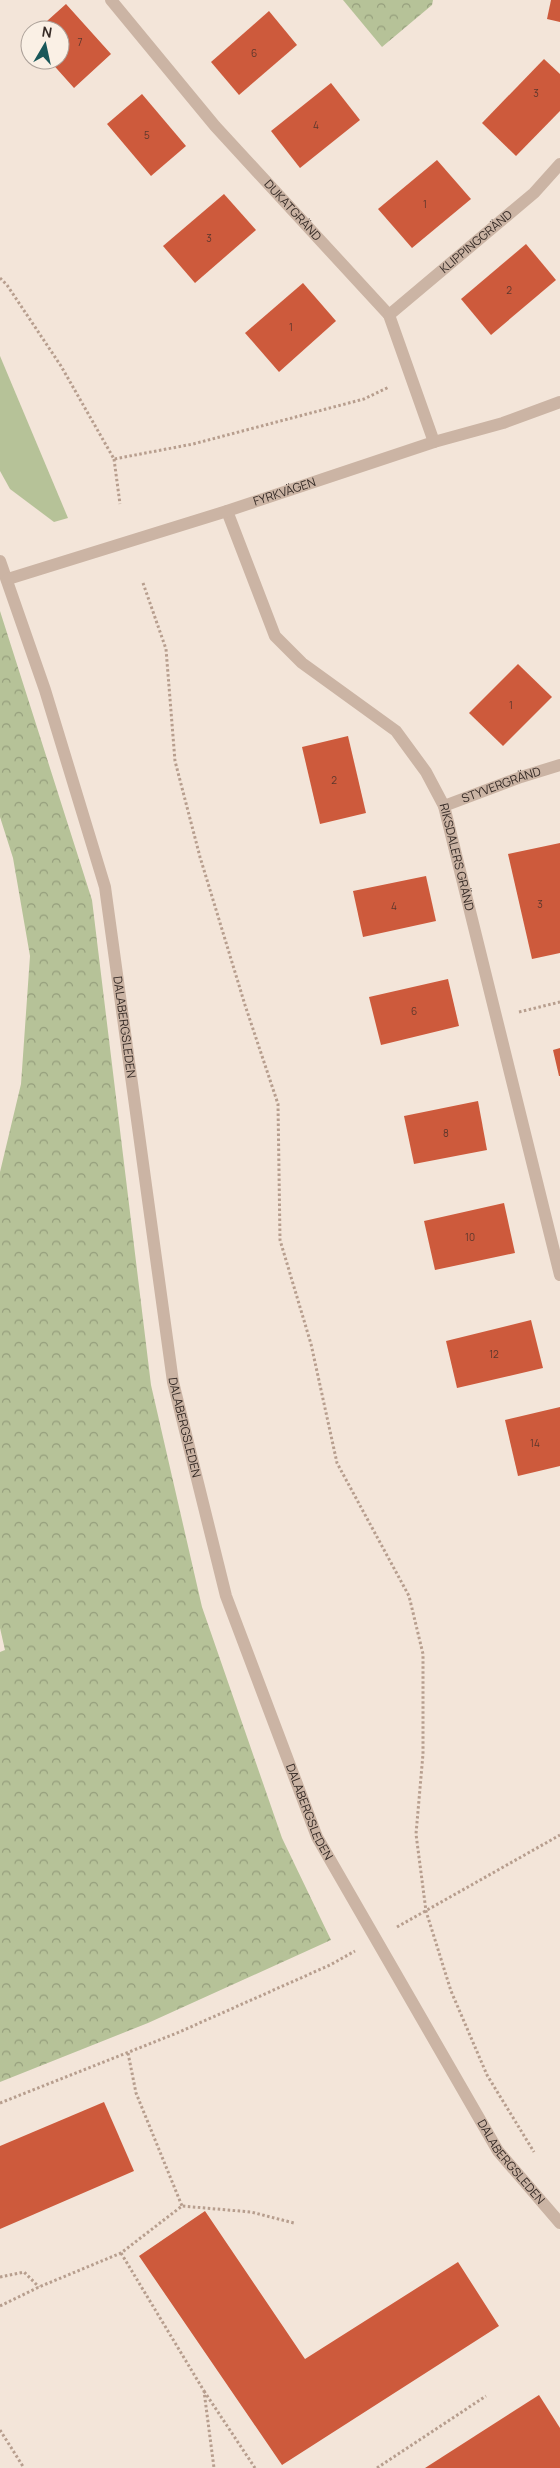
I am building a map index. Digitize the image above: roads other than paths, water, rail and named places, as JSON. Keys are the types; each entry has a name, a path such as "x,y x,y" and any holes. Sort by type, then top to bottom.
{"street":[{"name":"DUKATGRÄND","path":"111,0 215,126 389,315 434,442"},
{"name":"KLIPPINGGRÄND","path":"389,315 534,193 560,164"},
{"name":"FYRKVÄGEN","path":"8,579 227,512 434,442 502,423 560,402"},
{"name":"RIKSDALERS GRÄND","path":"227,512 275,636 302,663 396,730 426,772 444,806 560,1275"},
{"name":"DALABERGSLEDEN","path":"0,561 8,579 45,690 105,887 174,1382 226,1596 317,1837 498,2151 560,2223"},
{"name":"STYVERGRÄND","path":"444,806 522,776 560,765"}]}
